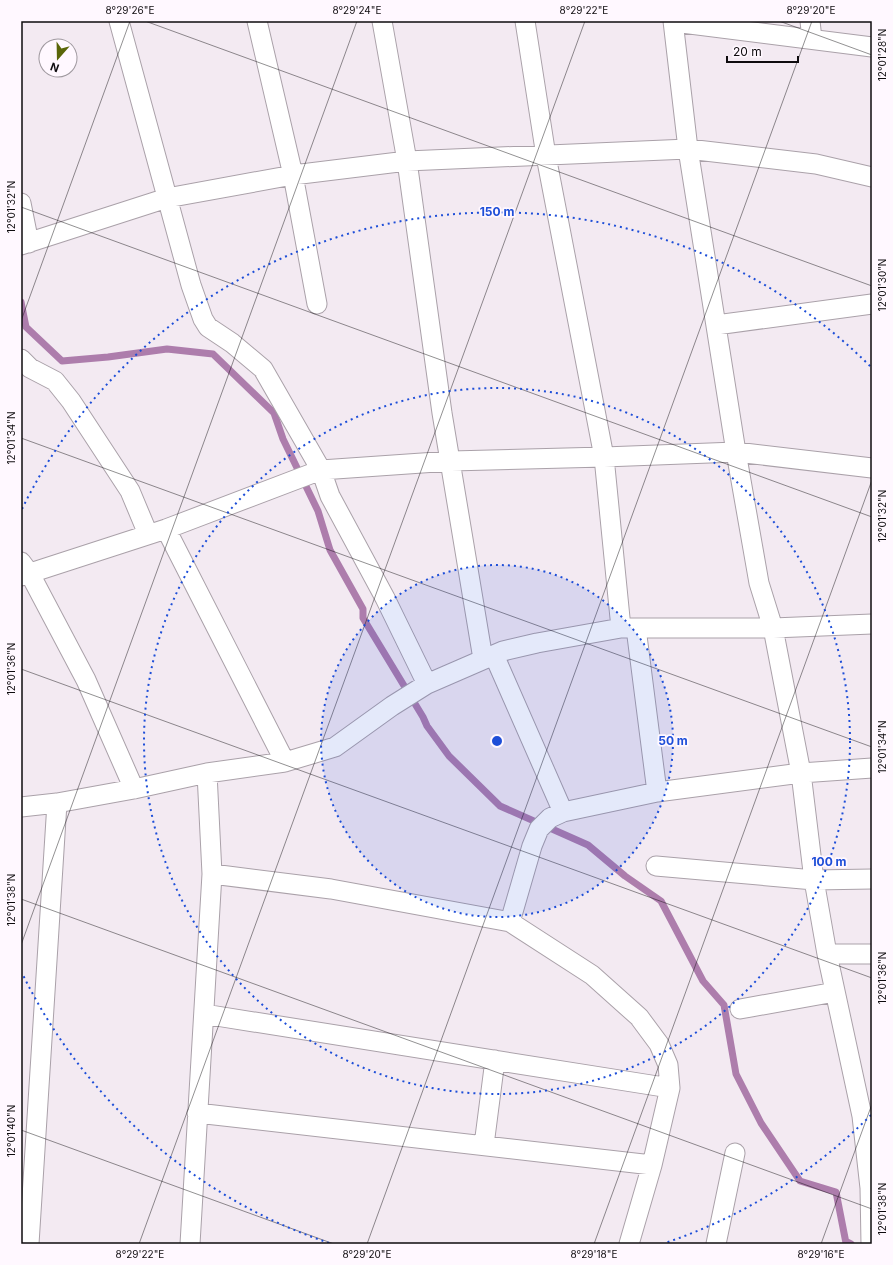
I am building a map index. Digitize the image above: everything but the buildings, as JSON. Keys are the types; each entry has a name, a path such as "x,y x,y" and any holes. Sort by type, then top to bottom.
{"street":[{"path":"119,21 191,285 203,319 208,327 232,343 263,370 320,470 330,496 384,598 423,686"},
{"path":"257,21 293,175 317,304"},
{"path":"382,21 407,161 442,413 489,657 563,812"},
{"path":"525,21 546,156 604,457 629,628 657,792"},
{"path":"871,1244 867,1115 826,954 814,880 800,773 774,628 759,583 736,452 688,149 674,22 811,30 872,47"},
{"path":"21,203 24,244 167,198 293,175 407,161 688,149 816,164 872,177"},
{"path":"716,325 872,304"},
{"path":"21,359 30,368 55,381 71,401 130,491 148,534"},
{"path":"134,789 86,680 24,571 166,528 320,470 451,461 736,452 872,468"},
{"path":"166,528 285,762"},
{"path":"21,807 57,803 134,789 207,773 285,762 335,747 392,706 423,686 503,651 537,643 629,628 774,628 872,624"},
{"path":"510,922 532,846 539,829 550,818 563,812 657,792 800,773 872,768"},
{"path":"190,1244 212,874 207,773"},
{"path":"29,1244 57,803"},
{"path":"656,866 814,880 872,879"},
{"path":"212,874 331,890 510,922 592,975 639,1017 659,1044 668,1065 670,1088 652,1165 629,1244"},
{"path":"826,954 872,954"},
{"path":"740,1009 835,992"},
{"path":"204,1014 670,1088"},
{"path":"484,1145 495,1060"},
{"path":"197,1113 652,1165"},
{"path":"716,1244 735,1153"}],"waterway":[{"path":"21,302 26,327 62,361 108,357 167,349 213,354 274,413 283,439 318,511 330,550 363,609 363,618 427,726 449,756 500,806 588,845 625,876 661,901 703,981 724,1005 736,1074 761,1123 800,1181 836,1192 846,1243 851,1244"}]}
